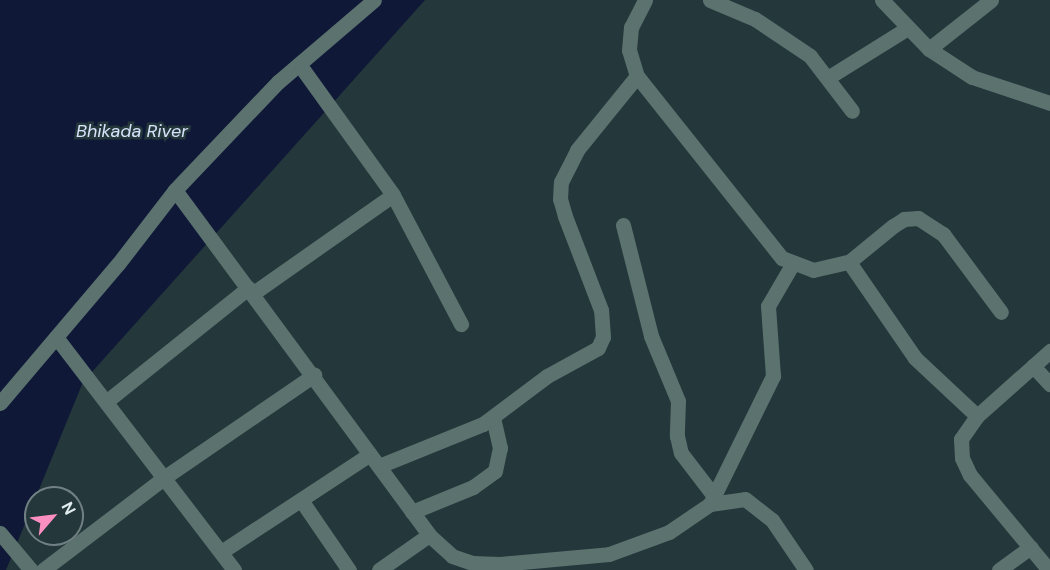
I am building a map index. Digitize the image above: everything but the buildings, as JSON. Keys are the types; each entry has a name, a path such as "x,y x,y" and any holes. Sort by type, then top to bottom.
{"street":[{"path":"0,403 175,190 299,64 374,0"},
{"path":"645,0 631,27 629,50 637,76 782,258 792,265 813,270 849,262 893,226 904,219 918,218 943,234 1001,312"},
{"path":"710,0 755,20 790,41 829,77 852,111"},
{"path":"882,0 929,49 972,77 1050,103"},
{"path":"897,0 903,24"},
{"path":"929,49 991,0"},
{"path":"829,77 903,24"},
{"path":"299,64 393,195 461,324"},
{"path":"221,552 301,500 375,460 493,418 547,376 598,348 603,337 601,310 565,216 560,199 561,182 577,150 637,76"},
{"path":"175,190 314,375 429,535 452,556 472,563 581,558 638,547 669,532 712,500 773,376 768,306 792,265"},
{"path":"107,400 250,291 393,195"},
{"path":"623,225 651,336 678,401 677,436 681,453 712,500"},
{"path":"849,262 915,358 977,416"},
{"path":"56,337 107,400 234,570"},
{"path":"1049,570 970,475 962,458 961,439 977,416 1050,351"},
{"path":"1033,366 1050,384"},
{"path":"44,570 165,477 314,375"},
{"path":"412,512 473,487 495,471 500,448 493,418"},
{"path":"712,500 745,499 761,509 806,570"},
{"path":"301,500 349,570"},
{"path":"0,533 31,570"},
{"path":"379,570 429,535"},
{"path":"999,570 1031,547"}],"water":[{"name":"Bhikada River","path":"0,0 425,0 83,382 40,486 24,486 24,526 6,570 0,570"}]}
